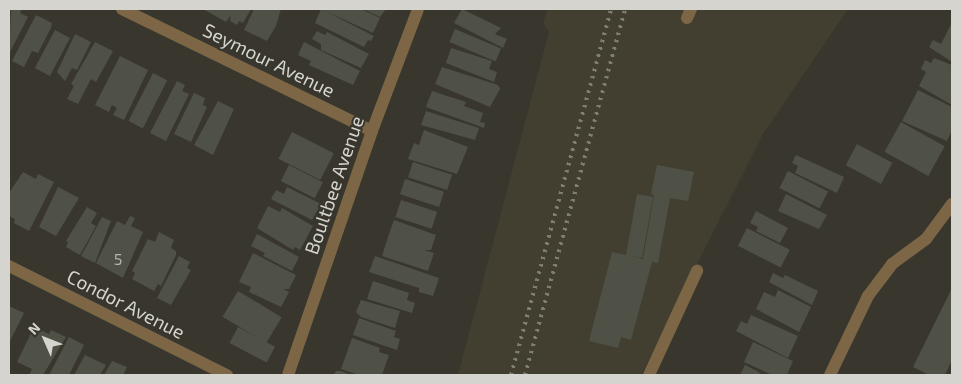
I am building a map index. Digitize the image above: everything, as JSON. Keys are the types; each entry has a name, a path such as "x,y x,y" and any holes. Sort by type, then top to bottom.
{"street":[{"name":"Seymour Avenue","path":"122,9 372,131"},
{"name":"Boultbee Avenue","path":"288,375 372,131 418,9"},
{"path":"830,375 868,296 892,264 926,239 952,204"},
{"name":"Condor Avenue","path":"9,266 227,375"},
{"path":"649,375 697,271"}],"shaded area":[{"path":"548,9 848,9 763,134 641,375 458,375 549,32 543,23"}],"building":[{"path":"11,9 22,9 20,13 28,17 9,54"},
{"path":"203,9 251,9 243,23 239,21 237,25 230,21 231,15 226,22"},
{"path":"254,9 281,9 276,26 267,41 244,30"},
{"path":"321,9 361,9 380,18 373,33 323,10 374,36 371,41 368,40 364,47 315,23"},
{"path":"363,9 386,9 380,17"},
{"path":"462,9 501,28 495,34 507,39 503,48 454,23"},
{"path":"36,15 52,23 51,28 38,53 32,51 24,67 12,61"},
{"path":"952,22 952,62 929,47 933,40 941,44"},
{"path":"455,29 501,49 496,61 450,42"},
{"path":"55,30 70,38 50,76 35,68"},
{"path":"317,31 325,35 327,32 369,54 361,68 321,50 321,44 312,39"},
{"path":"75,34 91,42 77,70 72,68 65,81 57,72"},
{"path":"95,42 113,51 96,82 91,79 78,104 67,99 74,86 71,84"},
{"path":"304,42 360,71 353,85 309,65 311,61 298,55"},
{"path":"451,48 492,61 489,69 497,72 494,82 446,63"},
{"path":"120,56 148,70 124,120 113,115 117,108 112,105 109,112 95,105"},
{"path":"934,58 952,65 952,105 919,86 926,72 921,69 925,60 931,63"},
{"path":"442,67 498,85 500,89 490,107 435,84"},
{"path":"153,73 167,80 143,128 128,121"},
{"path":"177,81 185,85 182,91 189,94 166,141 150,133"},
{"path":"918,90 952,107 952,130 947,141 902,121"},
{"path":"432,91 466,102 464,106 483,113 480,122 485,123 484,128 426,107"},
{"path":"194,93 205,98 203,105 207,107 191,142 174,134"},
{"path":"218,101 234,109 213,155 194,145"},
{"path":"426,111 479,128 475,140 421,125"},
{"path":"901,122 945,146 928,176 885,152"},
{"path":"424,130 468,147 457,174 408,159 414,143 419,145"},
{"path":"292,132 334,153 320,180 278,159"},
{"path":"857,144 892,163 881,184 846,165"},
{"path":"796,155 844,177 837,193 795,173 798,166 792,163"},
{"path":"413,162 452,175 447,190 408,177"},
{"path":"289,165 323,182 315,198 281,181"},
{"path":"657,165 694,172 688,201 670,198 658,263 652,262 631,340 621,337 618,348 589,341 612,252 626,255 637,194 653,197 642,258 630,256 643,259 654,195 651,194"},
{"path":"788,171 828,191 819,208 779,188"},
{"path":"23,172 36,179 38,174 54,182 29,231 14,223 15,219 9,216 9,193"},
{"path":"405,179 444,192 439,207 400,194"},
{"path":"58,187 79,198 56,236 39,227"},
{"path":"287,187 321,204 312,220 271,199 276,190 284,194"},
{"path":"786,194 827,215 819,229 778,211"},
{"path":"401,200 437,212 432,229 395,217"},
{"path":"268,206 280,212 282,208 313,226 300,250 295,247 293,250 257,228"},
{"path":"87,207 97,213 91,223 96,226 80,255 66,247 68,242 66,241"},
{"path":"756,211 788,228 780,243 756,231 758,227 750,223"},
{"path":"130,216 135,218 131,226 143,232 123,278 96,263 117,221 125,225"},
{"path":"102,217 111,221 95,263 81,256"},
{"path":"394,220 436,235 431,250 424,250 434,253 428,271 382,256"},
{"path":"747,228 790,250 781,268 738,246"},
{"path":"159,232 174,240 171,248 176,251 176,255 161,286 158,284 154,291 132,279 135,273 132,271 148,239 155,242"},
{"path":"257,234 299,257 292,271 263,256 265,253 251,246"},
{"path":"253,253 296,275 289,289 283,289 289,292 281,307 249,292 251,287 239,282"},
{"path":"179,256 190,262 187,268 191,270 171,305 157,298"},
{"path":"375,256 439,278 433,296 419,292 419,288 369,272"},
{"path":"773,273 783,278 785,275 818,291 812,305 769,282"},
{"path":"373,281 409,293 407,300 415,303 412,313 367,299"},
{"path":"952,288 952,360 945,375 929,375 913,367"},
{"path":"778,290 811,307 799,332 756,309 764,292 775,297"},
{"path":"238,291 282,317 266,343 223,317"},
{"path":"361,300 400,311 395,328 361,317 356,312"},
{"path":"9,306 24,313 9,343"},
{"path":"751,315 798,336 788,358 736,331 741,321 747,324"},
{"path":"359,318 396,331 394,337 400,339 397,350 353,335"},
{"path":"34,327 49,334 51,330 66,337 43,375 29,375 32,369 17,362"},
{"path":"238,327 275,347 267,363 230,343"},
{"path":"69,337 84,345 69,375 49,375"},
{"path":"352,338 380,348 379,352 389,355 382,375 359,375 341,369"},
{"path":"753,342 793,361 787,375 772,375 744,362"},
{"path":"85,355 106,365 100,375 74,375"},
{"path":"112,361 127,367 123,375 104,375"},
{"path":"745,365 757,371 762,375 740,375"},
{"path":"336,371 341,371 351,375 334,375"}],"railway":[{"path":"511,375 611,9"},
{"path":"525,375 625,9"}]}
